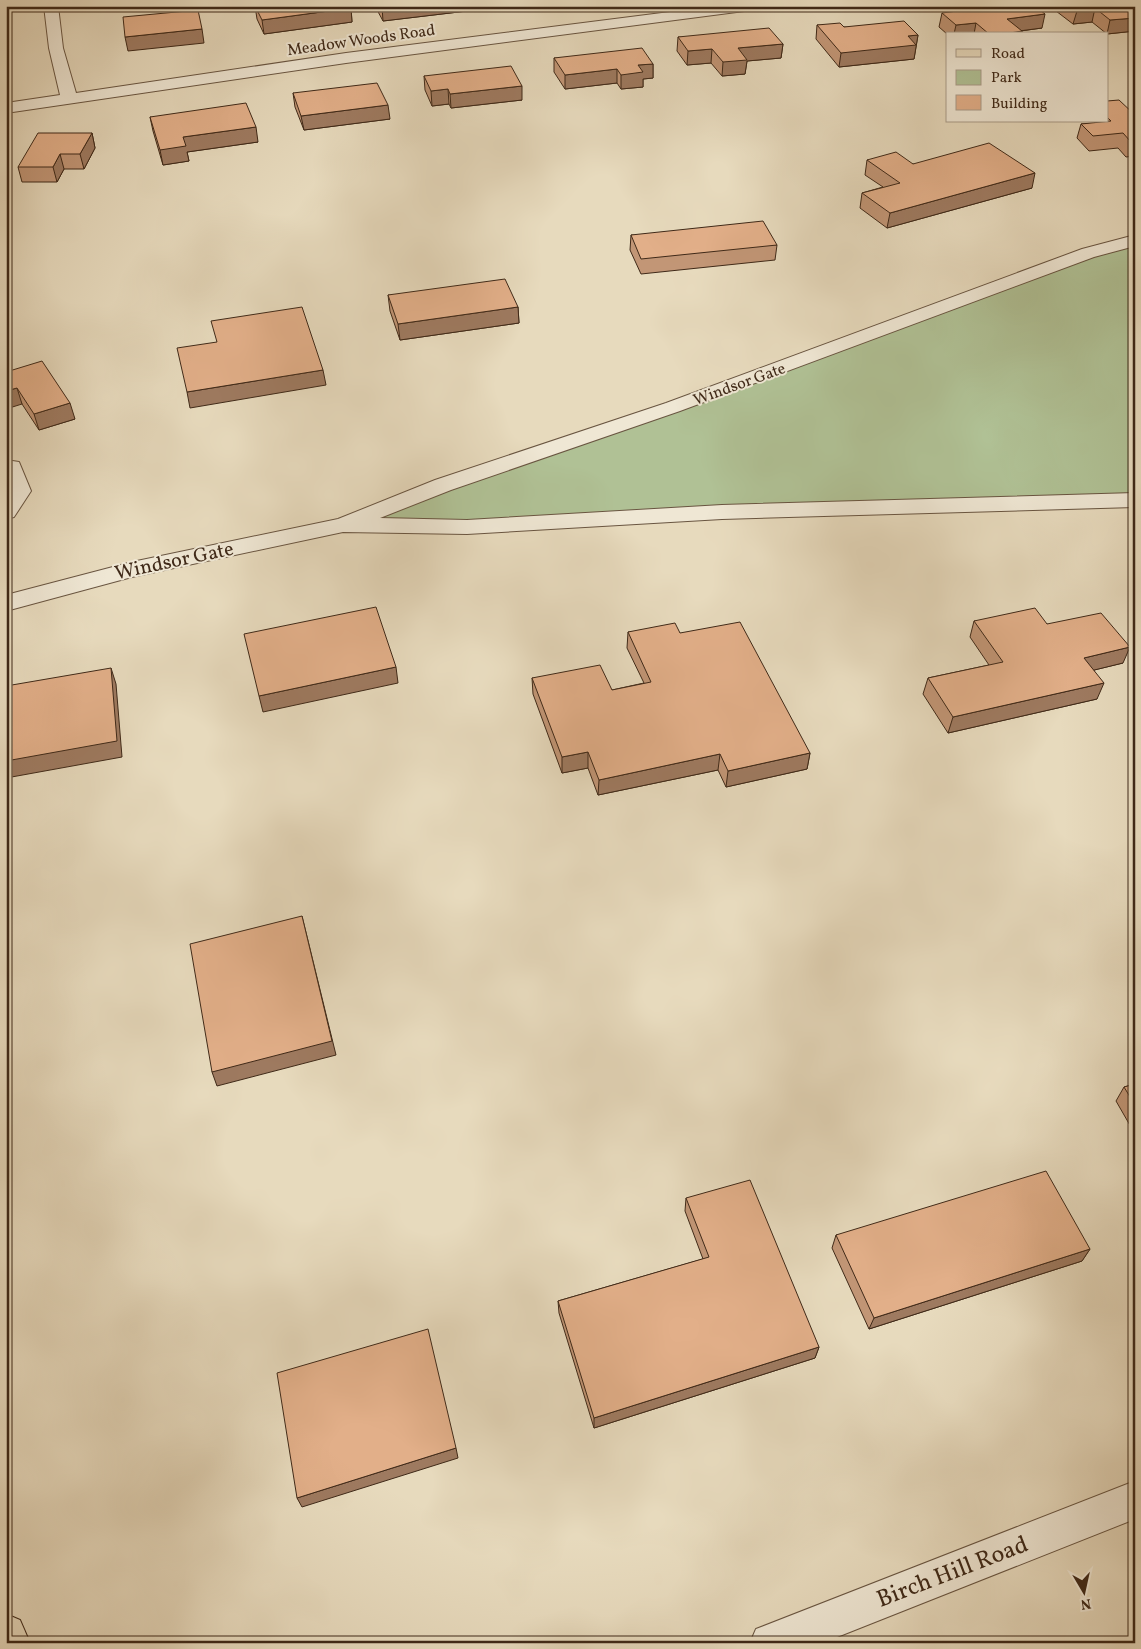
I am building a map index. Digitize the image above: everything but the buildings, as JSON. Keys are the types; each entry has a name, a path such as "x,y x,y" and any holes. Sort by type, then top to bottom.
{"main road":[{"path":"6,1634 10,1643"}],"street":[{"path":"51,6 56,48 69,98"},
{"name":"Meadow Woods Road","path":"6,108 532,34 752,6"},
{"name":"Windsor Gate","path":"6,603 58,587 154,562 343,525 443,485 673,408 1088,253 1135,240"},
{"path":"6,466 11,467 20,491 6,512"},
{"name":"Windsor Gate","path":"343,525 467,527 722,512 1135,500"},
{"name":"Birch Hill Road","path":"789,1639 1135,1500"}],"green space":[{"path":"1135,240 1135,500 343,525"}]}
